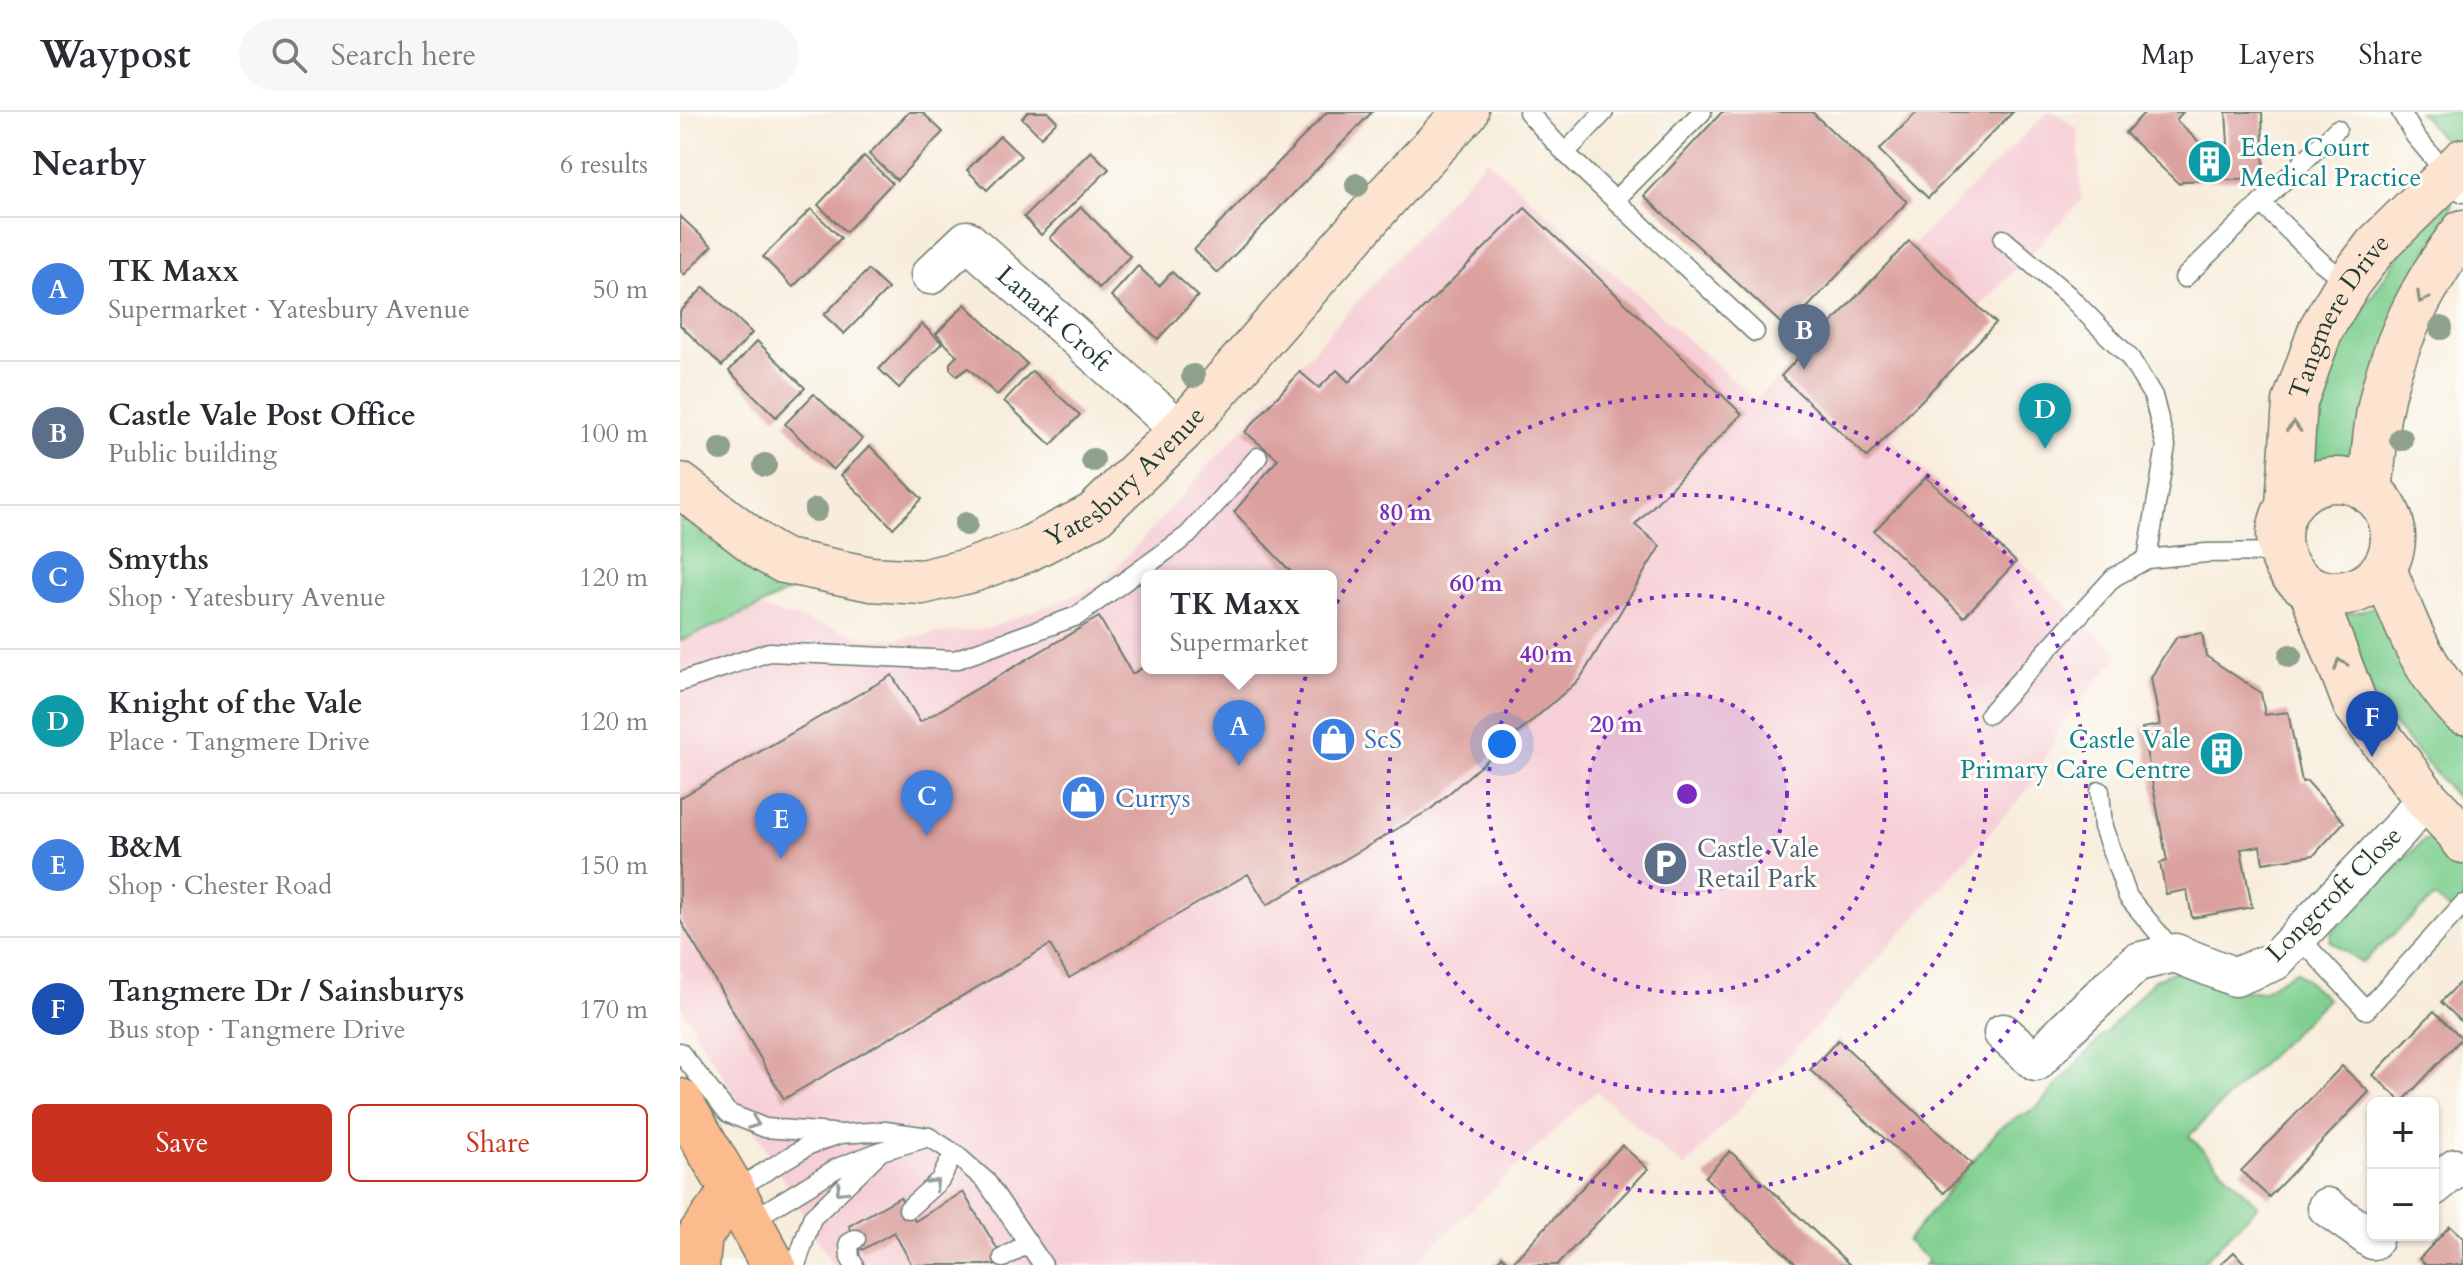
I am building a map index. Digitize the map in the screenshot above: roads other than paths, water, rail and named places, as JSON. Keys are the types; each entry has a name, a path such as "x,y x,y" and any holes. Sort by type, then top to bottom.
{"highway":[{"path":"680,1101 773,1265"},
{"path":"692,1246 742,1206"}],"street":[{"name":"Yatesbury Avenue","path":"680,485 766,551 784,561 871,579 922,582 972,570 1026,550 1094,515 1181,431 1390,193 1466,112"},
{"name":"Tangmere Drive","path":"2288,505 2295,402 2321,329 2348,283 2376,246 2458,176"},
{"path":"2370,492 2378,416 2392,359 2419,301 2463,232"},
{"name":"Lanark Croft","path":"930,275 967,240 1181,431"},
{"path":"2336,480 2354,483 2370,492 2383,504 2390,520 2393,537 2391,553 2384,569 2359,590 2343,594 2327,594 2297,580 2280,552 2278,536 2288,505 2301,492 2317,483 2336,480"},
{"path":"2384,569 2416,648 2440,687 2463,712"},
{"path":"2311,589 2355,704 2426,798 2463,841"},
{"name":"Longcroft Close","path":"2175,953 2235,977 2275,961 2426,798"},
{"path":"2003,1033 2036,1062 2137,962 2175,953"},
{"path":"2439,1182 2456,1168 2463,1169"},
{"path":"2327,1207 2375,1247"}],"lane":[{"path":"1528,112 1565,153 1755,332"},
{"path":"1565,153 1604,112"},
{"path":"1615,200 1702,112"},
{"path":"2401,112 2415,136 2458,176"},
{"path":"2184,278 2337,129"},
{"path":"2261,203 2320,261 2348,283"},
{"path":"2003,239 2068,295 2130,358 2153,396 2166,446 2147,559"},
{"path":"680,682 769,652 955,660 1077,616 1188,535 1258,457"},
{"path":"1989,714 2114,577 2147,559 2206,553 2280,552"},
{"path":"2100,791 2103,827 2128,897 2175,953"},
{"path":"2298,936 2366,1010 2463,904"},
{"path":"680,1052 728,1113 765,1128 840,1134 885,1131 929,1137 954,1153 986,1181 1043,1265"},
{"path":"742,1206 809,1145 840,1134"},
{"path":"742,1206 881,1151 929,1137"},
{"path":"796,1265 812,1218 881,1151"},
{"path":"908,1209 940,1180 954,1153"},
{"path":"854,1265 849,1243 856,1239"},
{"path":"1003,1258 1028,1243"}],"place":[{"name":"Eden Court Medical Practice","path":"2209,162"},
{"name":"Castle Vale Post Office","path":"1804,370"},
{"name":"Knight of the Vale","path":"2045,449"},
{"name":"ScS","path":"1333,739"},
{"name":"Castle Vale Primary Care Centre","path":"2222,754"},
{"name":"Tangmere Dr / Sainsburys","path":"2372,757"},
{"name":"TK Maxx","path":"1239,766"},
{"name":"Currys","path":"1084,798"},
{"name":"Smyths","path":"927,836"},
{"name":"B&M","path":"781,859"},
{"name":"Castle Vale Retail Park","path":"1666,863"}]}
